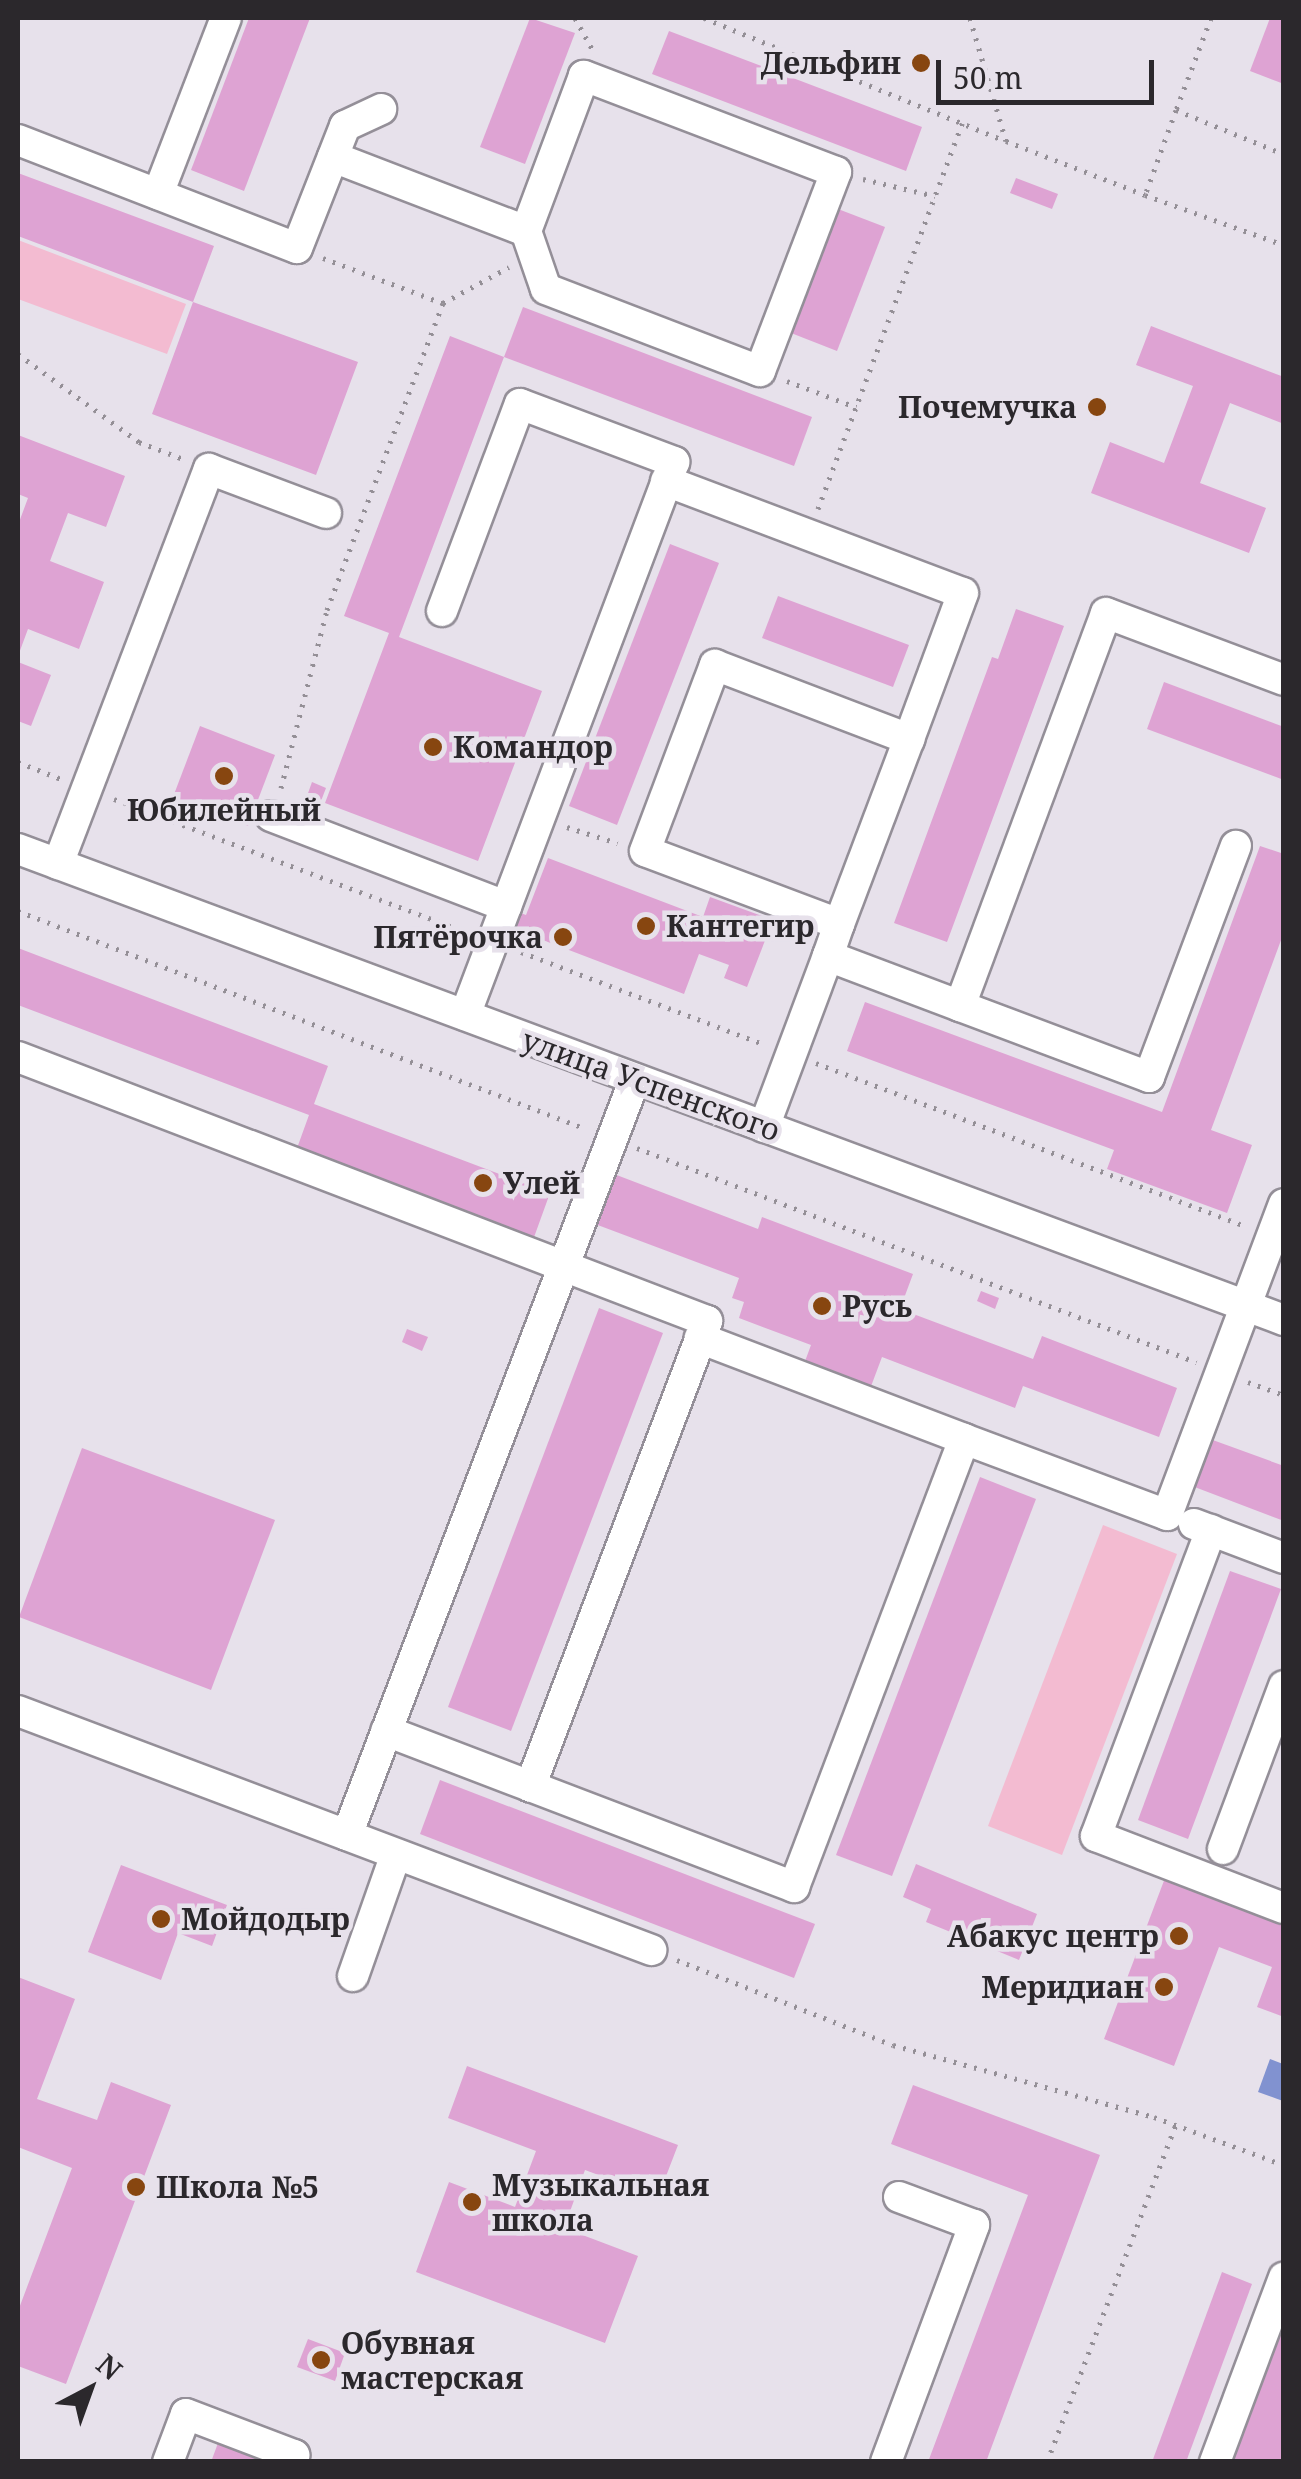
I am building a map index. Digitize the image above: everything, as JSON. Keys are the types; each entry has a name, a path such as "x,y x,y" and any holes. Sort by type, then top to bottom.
{"street":[{"path":"158,194 226,18"},
{"path":"584,76 836,172 760,371 546,290 530,242 584,76"},
{"path":"18,140 297,248 346,126 381,109"},
{"path":"333,157 530,242"},
{"path":"442,611 520,404 674,462 465,1016"},
{"path":"58,864 208,469 326,513"},
{"path":"666,481 963,593 764,1127"},
{"path":"960,1006 1106,613 1284,680"},
{"path":"840,924 645,852 715,665 909,739"},
{"path":"271,816 506,906"},
{"path":"828,956 1150,1076 1236,846"},
{"name":"улица Успенского","path":"18,849 1284,1320"},
{"path":"18,1057 707,1320 530,1786"},
{"path":"347,1835 635,1079"},
{"path":"1168,1515 1284,1204"},
{"path":"700,1338 1284,1558"},
{"path":"386,1731 794,1887 964,1439"},
{"path":"1210,1530 1096,1836 1284,1908"},
{"path":"1222,1849 1284,1686"},
{"path":"18,1711 650,1950"},
{"path":"353,1976 396,1854"},
{"path":"886,2462 974,2225 899,2196"},
{"path":"1215,2462 1284,2277"},
{"path":"168,2462 186,2414 298,2459"}],"path":[{"path":"704,18 1006,141 1284,245"},
{"path":"970,18 1006,141"},
{"path":"1145,195 1211,18"},
{"path":"1176,110 1284,154"},
{"path":"808,535 962,123"},
{"path":"836,172 935,196"},
{"path":"258,853 327,610 443,303 530,242"},
{"path":"297,248 443,303"},
{"path":"18,354 139,442 208,469"},
{"path":"760,371 856,407"},
{"path":"18,762 1272,1236"},
{"path":"539,819 645,852"},
{"path":"18,911 1284,1395"},
{"path":"650,1950 893,2045 1176,2125 1284,2166"},
{"path":"1047,2462 1176,2125"}],"shaded area":[{"path":"18,240 186,304 167,354 18,299"},
{"path":"1103,1525 1177,1554 1062,1855 988,1826"}],"water":[{"path":"1270,2059 1283,2064 1283,2101 1258,2092"}],"building":[{"path":"249,18 310,18 244,191 191,170"},
{"path":"530,18 575,33 525,164 480,147"},
{"path":"1270,18 1284,18 1284,84 1250,71"},
{"path":"669,31 922,127 906,171 652,74"},
{"path":"18,173 214,246 193,302 18,236"},
{"path":"1016,178 1058,194 1052,209 1010,193"},
{"path":"838,209 885,227 837,351 791,333"},
{"path":"193,302 358,362 316,475 152,414"},
{"path":"523,307 812,417 794,466 504,357"},
{"path":"1151,326 1284,377 1284,424 1230,403 1200,483 1266,508 1249,553 1091,493 1110,442 1164,463 1193,386 1136,365"},
{"name":"Командор","path":"450,336 504,357 399,637 542,691 478,861 325,803 389,633 344,616"},
{"path":"18,435 125,476 106,527 68,513 50,561 104,582 79,649 28,629 18,656 18,525 28,498 18,494"},
{"path":"670,544 719,563 617,825 569,806"},
{"path":"778,596 909,645 893,687 762,638"},
{"path":"1016,609 1064,626 947,942 894,923 992,657 998,659"},
{"path":"18,662 51,675 31,726 18,721"},
{"path":"1164,682 1284,727 1284,780 1147,729"},
{"name":"Юбилейный","path":"200,726 275,755 248,826 173,797"},
{"path":"312,782 326,788 321,801 307,796"},
{"path":"1260,846 1284,854 1284,932 1211,1130 1252,1145 1227,1213 1107,1169 1114,1150 847,1051 865,1002 1162,1112"},
{"name":"Кантегир","path":"548,858 703,917 710,897 773,920 747,987 724,978 729,965 699,954 684,994 506,926 512,910 526,915"},
{"path":"18,948 328,1066 314,1104 550,1193 533,1240 296,1151 309,1115 18,1005"},
{"path":"614,1174 758,1229 762,1217 913,1274 900,1309 1033,1359 1042,1336 1177,1388 1159,1437 1023,1386 1015,1408 882,1357 870,1389 804,1364 811,1345 739,1318 744,1302 732,1298 739,1278 595,1224"},
{"path":"981,1291 999,1298 995,1309 977,1301"},
{"path":"599,1308 663,1333 511,1731 448,1707"},
{"path":"407,1329 428,1337 422,1351 402,1342"},
{"path":"1210,1439 1284,1466 1284,1521 1192,1486"},
{"path":"82,1448 275,1520 211,1690 19,1617"},
{"path":"980,1477 1036,1499 892,1876 836,1855"},
{"path":"1230,1571 1281,1589 1188,1839 1138,1820"},
{"path":"440,1780 815,1924 794,1978 420,1834"},
{"path":"916,1864 1037,1914 1019,1960 926,1922 931,1909 903,1897"},
{"name":"Мойдодыр","path":"121,1865 227,1905 212,1946 178,1933 161,1980 88,1952"},
{"name":"Меридиан","path":"1165,1878 1284,1923 1284,2017 1257,2007 1272,1967 1219,1947 1174,2066 1104,2039"},
{"path":"18,1977 75,1999 37,2099 97,2120 111,2082 171,2105 66,2384 18,2366 18,2311 72,2168 18,2147"},
{"name":"Музыкальная школа","path":"467,2066 678,2145 658,2197 585,2170 564,2228 638,2256 605,2343 416,2272 449,2182 515,2207 536,2151 448,2118"},
{"path":"913,2085 1100,2155 986,2462 928,2462 1028,2195 891,2144"},
{"path":"1222,2272 1252,2284 1186,2462 1152,2462"},
{"path":"1284,2306 1284,2462 1222,2462"},
{"name":"Обувная мастерская","path":"308,2339 345,2353 335,2381 297,2367"},
{"path":"218,2443 264,2461 264,2462 211,2462"}],"place":[{"name":"Дельфин","path":"921,63"},
{"name":"Почемучка","path":"1097,407"},
{"name":"Командор","path":"433,747"},
{"name":"Юбилейный","path":"224,776"},
{"name":"Кантегир","path":"646,926"},
{"name":"Пятёрочка","path":"563,937"},
{"name":"Улей","path":"483,1183"},
{"name":"Русь","path":"822,1306"},
{"name":"Мойдодыр","path":"161,1919"},
{"name":"Абакус центр","path":"1179,1936"},
{"name":"Меридиан","path":"1164,1987"},
{"name":"Школа №5","path":"136,2187"},
{"name":"Музыкальная школа","path":"472,2202"},
{"name":"Обувная мастерская","path":"321,2360"}]}
